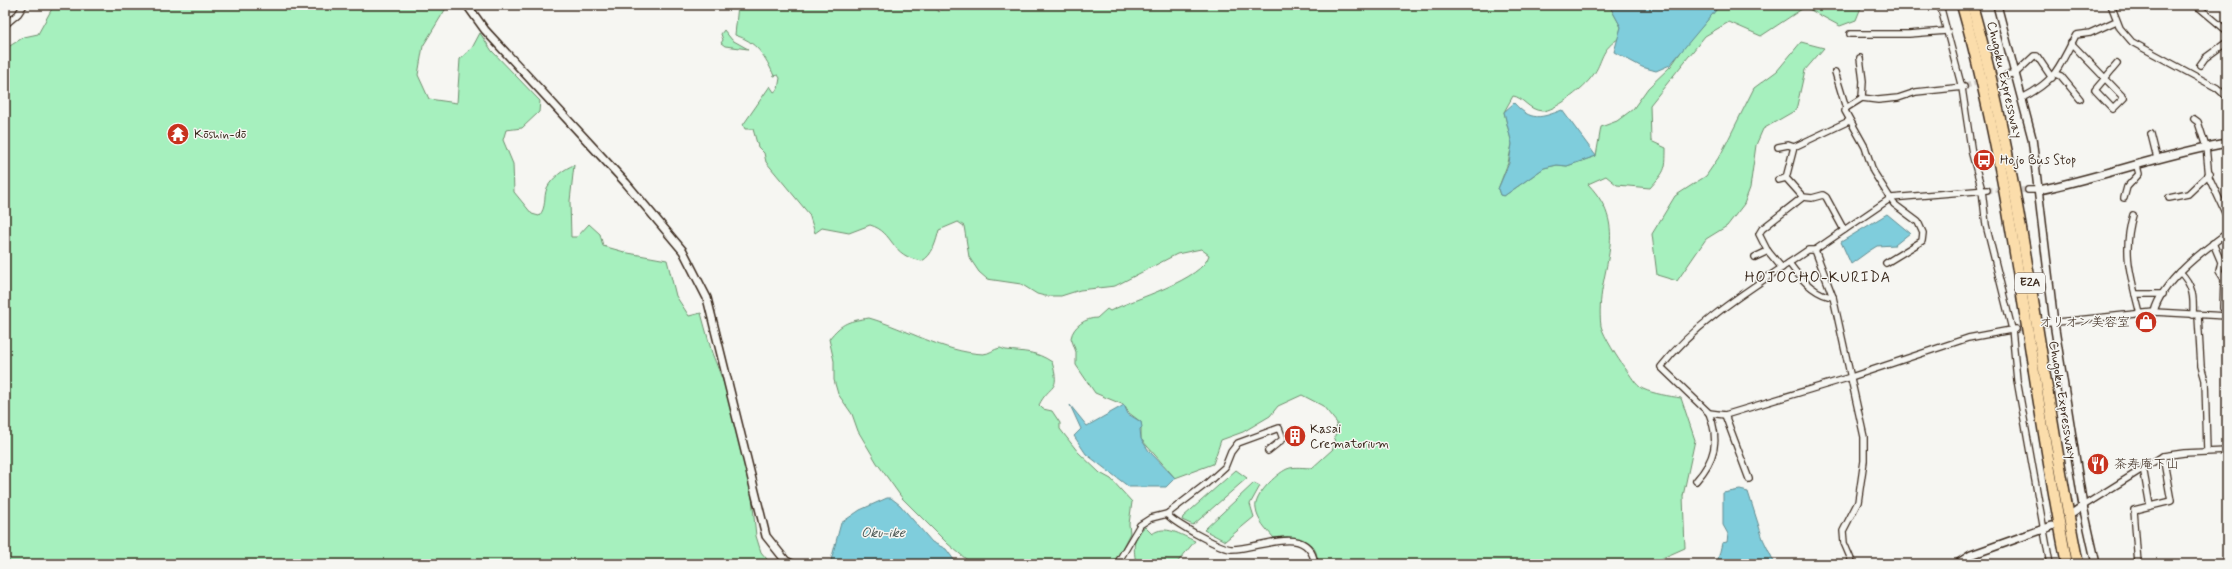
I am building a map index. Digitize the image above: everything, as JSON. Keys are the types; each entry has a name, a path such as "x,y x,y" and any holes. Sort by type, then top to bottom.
{"highway":[{"name":"Chugoku Expressway","path":"1962,5 1985,89 2007,203 2044,437 2068,564"},
{"name":"Chugoku Expressway","path":"1972,5 1994,86 2014,187 2055,441 2078,564"}],"street":[{"path":"5,25 18,14 24,5"},
{"path":"467,5 485,30 626,183 683,251 707,298 766,536 786,561 792,564"},
{"path":"1940,5 1946,31 1963,87 1972,154 1985,190 1986,225 2014,329 2017,380 2029,439 2043,531 2050,564"},
{"path":"1997,5 2032,138 2039,190 2051,323 2083,506 2096,564"},
{"path":"2111,5 2123,32 2132,42 2217,88 2227,97"},
{"path":"2196,5 2204,8 2227,31"},
{"path":"2022,98 2041,88 2054,76 2076,35 2090,33 2114,22"},
{"path":"1850,34 1908,34 1946,31"},
{"path":"2200,65 2205,58 2227,42"},
{"path":"2072,43 2106,79 2124,98 2113,109 2095,90 2106,79 2117,64"},
{"path":"2006,75 2016,73 2034,56 2038,56 2054,76"},
{"path":"1860,58 1863,81 1862,98"},
{"path":"1835,72 1846,108 1845,111 1849,121 1865,147 1873,171 1892,198 1894,204 1918,222 1923,233 1922,241 1886,263"},
{"path":"2054,76 2061,76 2080,99"},
{"path":"1846,108 1862,98 1892,98 1916,92 1963,87"},
{"path":"2194,119 2198,122 2206,147 2210,173 2209,177 2227,216"},
{"path":"1778,147 1788,145 1794,147 1849,121"},
{"path":"2151,134 2157,158"},
{"path":"2028,190 2039,190 2137,166 2157,158 2227,143"},
{"path":"1786,178 1794,147"},
{"path":"2124,198 2127,187 2139,174 2137,166"},
{"path":"2169,198 2188,194 2210,173"},
{"path":"1778,180 1786,178"},
{"path":"1786,178 1802,197 1812,198 1823,195 1826,197 1844,230"},
{"path":"1696,481 1704,472 1715,451 1716,439 1714,425 1709,413 1661,367 1677,346 1730,304 1789,263 1808,250 1815,250 1892,198 1985,190"},
{"path":"1782,268 1768,251 1759,234 1802,197"},
{"path":"2133,215 2128,233 2126,252 2140,314"},
{"path":"2154,312 2164,294 2180,272 2213,243 2227,233"},
{"path":"2213,243 2221,262 2219,271 2224,279 2222,308"},
{"path":"1815,250 1832,297 1859,408 1864,449 1858,502 1843,531 1844,543 1853,564"},
{"path":"1755,257 1768,251"},
{"path":"1789,263 1814,289 1826,296 1832,297"},
{"path":"2180,272 2189,284 2193,294 2201,366 2205,380 2207,451"},
{"path":"2135,294 2164,294"},
{"path":"2051,323 2154,312 2227,316"},
{"path":"1709,413 1725,415 1851,377 1965,339 2014,329"},
{"path":"1725,415 1749,479"},
{"path":"1117,564 1140,525 1151,518 1167,514 1206,484 1225,467 1231,452 1238,443 1279,428 1283,439 1268,450"},
{"path":"2073,513 2143,467 2163,456 2207,451 2227,451"},
{"path":"2138,564 2134,510 2171,501 2163,456"},
{"path":"2143,467 2150,506"},
{"path":"1167,514 1180,525 1229,548 1243,549 1290,540 1305,544 1313,554 1315,564"},
{"path":"1957,564 1971,555 2043,531 2052,526"}],"green space":[{"path":"54,5 448,5 423,46 418,75 429,99 457,103 460,59 472,48 480,33 492,51 540,101 539,112 522,128 506,130 503,140 513,164 514,192 532,214 539,216 544,206 546,192 549,185 559,174 574,165 570,201 571,237 577,237 589,224 600,234 603,246 628,253 667,260 676,296 689,316 701,313 712,353 746,439 756,536 761,552 771,564 5,564 5,49 24,37 38,34"},
{"path":"738,5 931,5 939,12 945,5 1609,5 1621,27 1618,39 1607,48 1594,73 1586,83 1575,94 1561,104 1547,110 1537,110 1513,96 1504,112 1512,144 1508,163 1498,189 1500,195 1504,196 1544,168 1557,165 1567,166 1596,156 1601,127 1617,121 1633,109 1648,88 1671,66 1685,46 1716,10 1718,5 1862,5 1856,20 1840,26 1805,7 1761,36 1729,22 1705,36 1650,105 1651,141 1666,148 1666,162 1664,170 1659,178 1650,188 1617,185 1606,176 1588,184 1601,202 1608,219 1610,236 1609,252 1600,306 1602,330 1619,360 1640,387 1657,394 1681,398 1695,440 1683,496 1685,548 1649,564 1317,564 1317,555 1314,549 1304,540 1297,538 1274,538 1258,517 1256,504 1266,486 1282,472 1287,469 1300,467 1312,468 1333,449 1337,423 1323,406 1302,395 1278,406 1270,416 1243,432 1221,440 1213,464 1175,478 1141,439 1141,422 1129,413 1124,405 1095,393 1076,365 1076,352 1071,338 1077,326 1089,319 1097,318 1107,309 1110,311 1181,281 1194,273 1204,264 1209,255 1201,249 1177,254 1115,286 1080,290 1061,296 1045,296 1037,294 1021,284 987,279 979,272 969,257 964,226 958,222 939,230 929,255 922,261 903,254 884,233 878,228 870,225 849,233 822,228 815,233 809,214 766,162 764,153 758,147 753,129 745,129 743,125 770,86 774,92 778,89 780,78 778,75 774,76 764,56 749,41 735,35"},
{"path":"724,30 732,40 748,49 725,46 721,43 723,40 721,34"},
{"path":"1801,42 1824,48 1805,70 1796,110 1763,129 1756,145 1750,188 1744,204 1727,226 1706,239 1677,281 1657,275 1652,234 1675,196 1706,176 1721,154 1754,88 1777,71"},
{"path":"869,318 939,345 954,349 983,354 1000,348 1035,354 1052,362 1055,383 1039,405 1043,409 1052,411 1060,423 1060,429 1078,452 1100,473 1111,479 1132,502 1129,524 1130,533 1114,564 972,564 948,544 902,498 877,463 858,431 852,414 838,394 834,380 834,361 829,339 838,329 847,323"},
{"path":"1236,470 1247,478 1193,525 1182,520 1183,517"},
{"path":"1254,483 1260,486 1250,504 1254,517 1225,541 1204,530"},
{"path":"1145,527 1152,534 1157,531 1168,530 1195,541 1176,564 1136,564 1134,549 1135,539"}],"water":[{"path":"1609,5 1717,5 1716,10 1670,65 1656,71 1642,67 1614,52 1621,27"},
{"path":"1514,103 1526,113 1536,117 1562,110 1596,156 1567,166 1557,165 1544,168 1504,196 1500,195 1498,189 1509,163 1512,144 1504,112"},
{"path":"1887,214 1910,233 1895,245 1877,246 1851,264 1841,242"},
{"path":"1070,405 1087,426 1124,405 1128,414 1141,422 1141,439 1149,451 1175,478 1166,487 1129,487 1086,454 1074,436 1081,429"},
{"path":"1740,490 1748,492 1763,539 1775,564 1717,564 1722,543 1727,542 1728,534 1723,525 1723,493"},
{"name":"Oku-ike","path":"887,498 891,498 900,505 932,542 946,549 957,564 830,564 841,523 860,510"}],"tunnel":[{"path":"1965,86 2007,75"},
{"path":"1987,190 2028,190"},
{"path":"2016,329 2048,323"}],"place":[{"name":"Kōshin-dō","path":"178,134"},
{"name":"Hojo Bus Stop","path":"1984,160"},
{"name":"オリオン美容室","path":"2146,322"},
{"name":"Kasai Crematorium","path":"1295,436"},
{"name":"茶寿庵下山","path":"2098,464"}],"district":[{"name":"HOJOCHO-KURIDA","path":"1818,278"}]}
